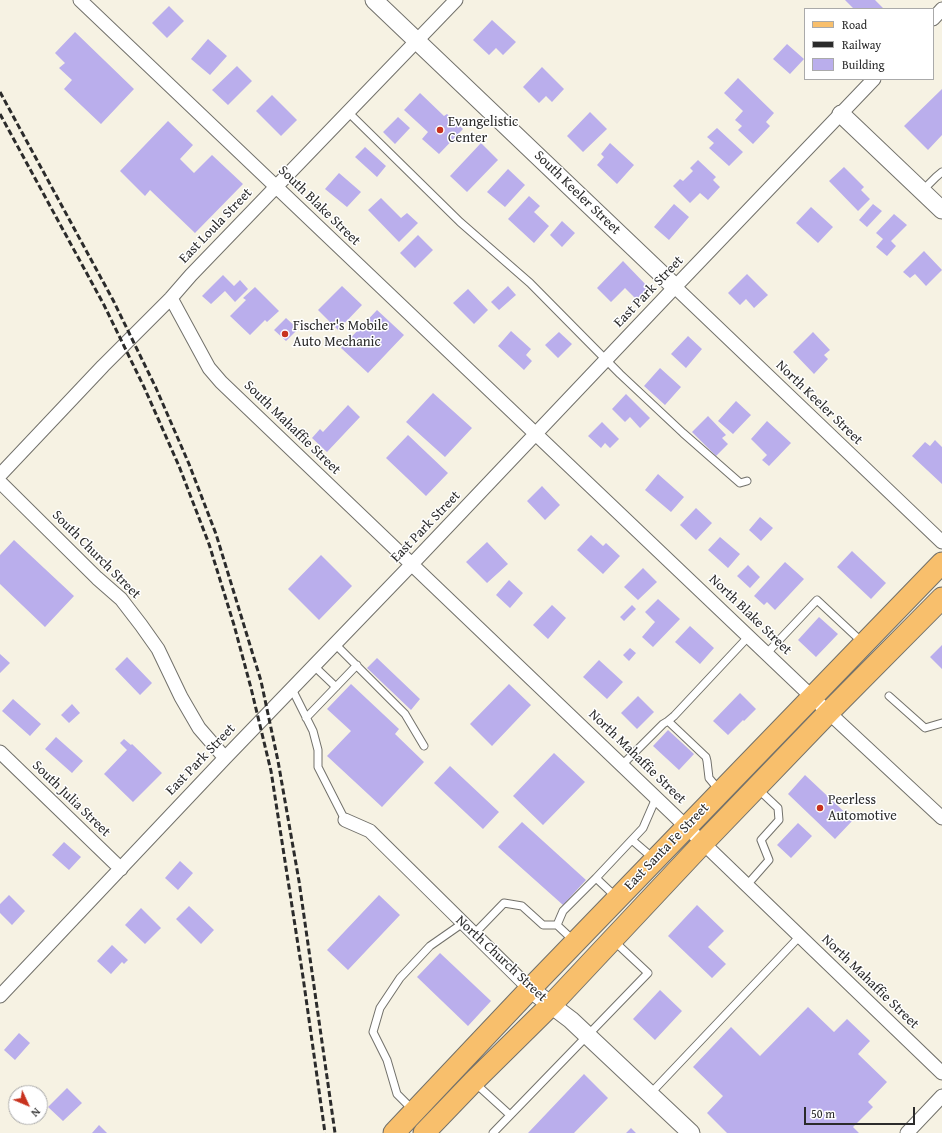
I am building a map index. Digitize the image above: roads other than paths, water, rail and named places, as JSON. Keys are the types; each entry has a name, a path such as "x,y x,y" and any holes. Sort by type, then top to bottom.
{"main road":[{"name":"East Santa Fe Street","path":"394,1133 575,942 942,563"},
{"name":"East Santa Fe Street","path":"424,1133 551,1005 756,787 942,598"}],"street":[{"name":"South Blake Street","path":"80,0 536,434"},
{"name":"South Keeler Street","path":"374,0 675,287"},
{"name":"East Loula Street","path":"0,475 456,0"},
{"path":"934,18 942,9"},
{"name":"East Park Street","path":"0,996 225,758 873,80"},
{"path":"840,114 942,210"},
{"name":"North Keeler Street","path":"675,287 942,542"},
{"name":"South Mahaffie Street","path":"171,298 206,363 217,377 412,564"},
{"name":"North Blake Street","path":"536,434 812,697 942,818"},
{"name":"South Church Street","path":"0,482 97,578 121,599 158,649 181,697 199,728 225,758"},
{"name":"North Mahaffie Street","path":"412,564 942,1073"},
{"name":"South Julia Street","path":"0,752 121,869"},
{"name":"North Church Street","path":"345,820 370,831 530,989 572,1020 691,1133"},
{"path":"907,1133 942,1096"}],"lane":[{"path":"348,112 460,222 530,283 606,360 683,433 740,484 747,481"},
{"path":"922,191 942,172"},
{"path":"767,653 817,600 864,644"},
{"path":"622,765 663,724 674,716 748,636"},
{"path":"335,644 405,714 424,746"},
{"path":"306,718 357,665"},
{"path":"314,666 336,687"},
{"path":"292,689 313,731 318,750 318,767 345,820"},
{"path":"888,696 925,728 942,723"},
{"path":"668,721 706,757 709,778 721,792"},
{"path":"747,885 769,860 761,840 779,820 778,808 756,787"},
{"path":"557,925 563,911 643,828 656,798"},
{"path":"632,840 655,860"},
{"path":"596,878 618,898"},
{"path":"474,934 504,903 522,906 544,925 557,925 575,942"},
{"path":"415,1111 397,1094 386,1060 373,1032 380,1008 400,978 430,946 462,922"},
{"path":"650,1094 800,936"},
{"path":"493,1133 648,973 612,940"},
{"path":"473,1082 510,1115"}],"railway":[{"path":"0,92 113,300 156,388 189,464 216,534 261,681 278,761 299,881 335,1133"},
{"path":"0,114 104,305 144,387 179,466 209,544 234,625 271,771 303,977 325,1133"}],"place":[{"name":"Evangelistic Center","path":"440,130"},
{"name":"Fischer's Mobile Auto Mechanic","path":"285,334"},
{"name":"Peerless Automotive","path":"820,808"}]}
